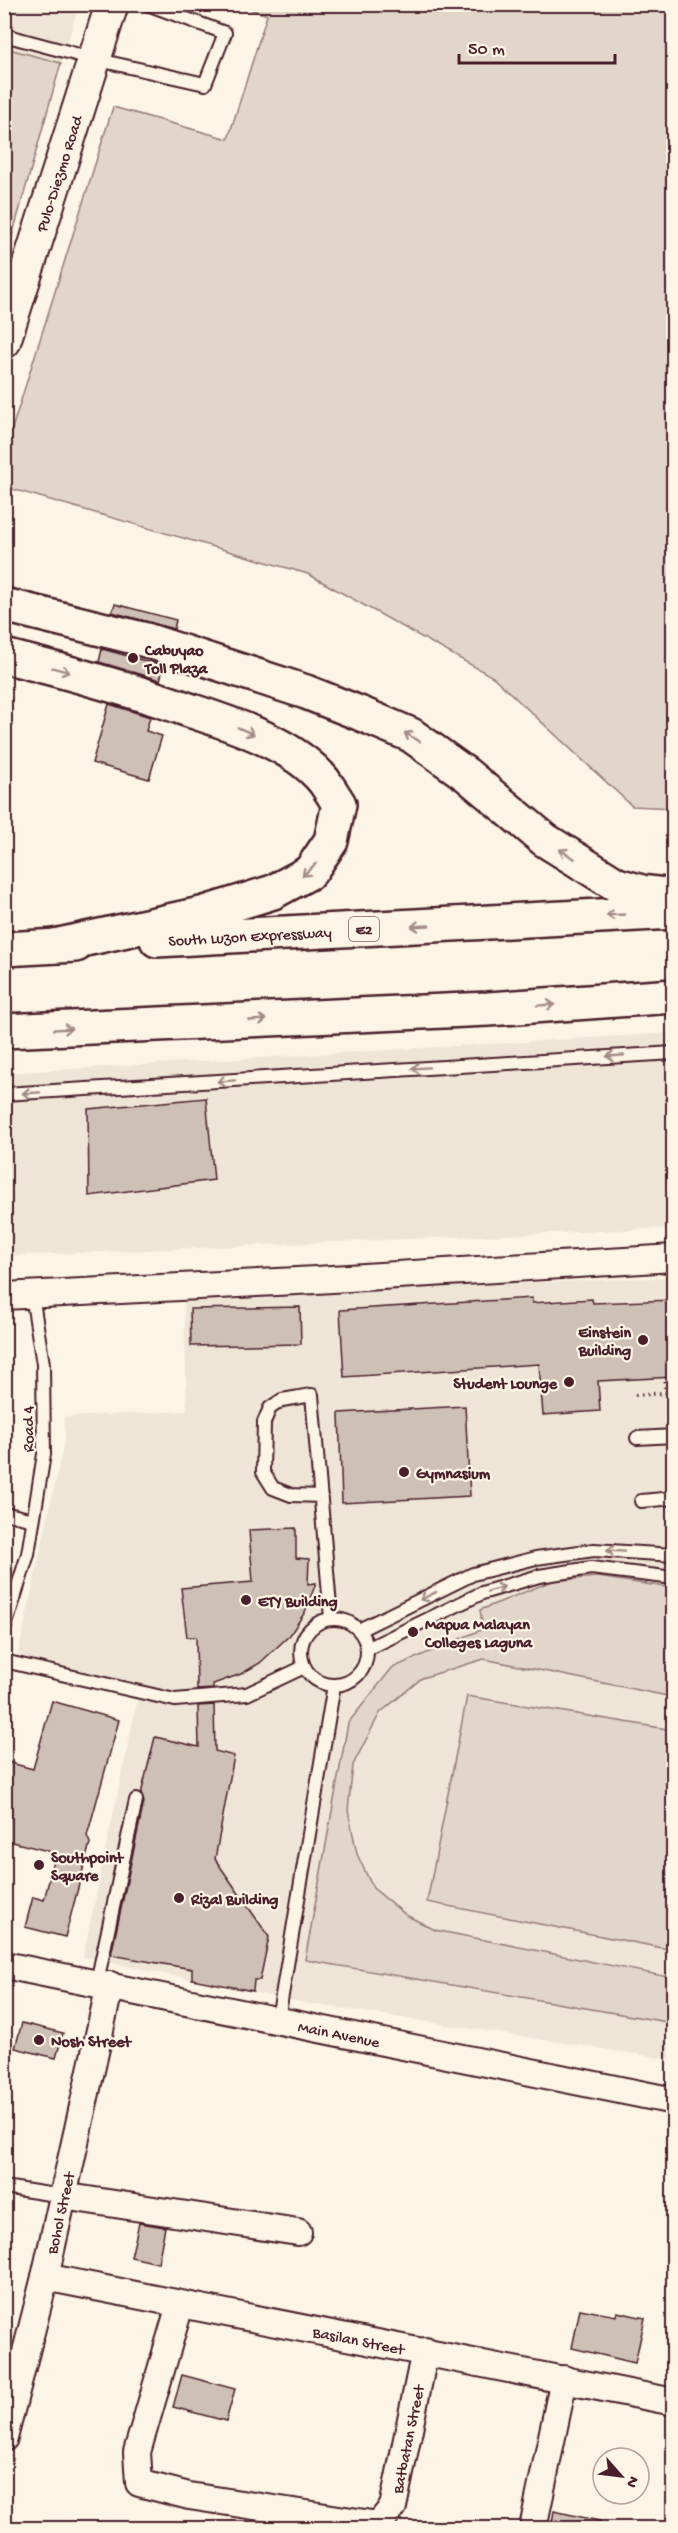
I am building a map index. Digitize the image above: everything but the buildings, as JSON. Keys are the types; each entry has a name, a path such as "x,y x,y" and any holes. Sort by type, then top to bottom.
{"highway":[{"path":"4,605 146,640 306,692 411,735 467,775 545,840 617,885 642,892 674,896"},
{"path":"4,656 132,689 224,722 274,743 305,764 323,780 339,804 331,841 310,872 273,892 205,914 54,946"},
{"name":"South Luzon Expressway","path":"4,949 674,912"},
{"path":"4,1031 488,1010 674,996"}],"street":[{"name":"Pulo-Diezmo Road","path":"6,331 112,4"},
{"path":"4,1296 674,1258"},
{"name":"Main Avenue","path":"4,1965 104,1983 674,2101"},
{"name":"Bohol Street","path":"4,2438 63,2196 104,1983"},
{"path":"63,2196 298,2232"},
{"name":"Basilan Street","path":"45,2277 674,2402"},
{"name":"Batbatan Street","path":"180,2305 136,2452 139,2483 189,2496 378,2525 393,2507 425,2351"},
{"path":"533,2529 564,2379"}],"lane":[{"path":"4,35 94,59 206,84 225,33 147,4"},
{"path":"4,1094 674,1053"},
{"name":"Road 4","path":"4,1630 28,1554 44,1454 43,1364 32,1296"},
{"path":"321,1496 291,1495 273,1488 263,1472 264,1422 270,1408 282,1400 312,1395 321,1496 331,1618"},
{"path":"637,1438 674,1436"},
{"path":"641,1501 674,1498"},
{"path":"4,1513 33,1520"},
{"path":"359,1630 473,1574 536,1558 594,1550 674,1556"},
{"path":"367,1649 482,1593 539,1576 591,1568 674,1578"},
{"path":"331,1618 351,1623 359,1630 365,1638 366,1660 362,1670 345,1683 334,1685 316,1680 304,1667 300,1657 301,1646 311,1627 331,1618"},
{"path":"4,1661 176,1700 247,1694 304,1667"},
{"path":"278,2019 334,1685"},
{"path":"104,1983 136,1800"},
{"path":"4,2187 63,2196"}],"path":[{"path":"635,1395 666,1393 664,1377"}],"shaded area":[{"path":"4,5 79,5 61,63 5,48"},
{"path":"238,5 673,5 673,808 632,806 493,677 308,574 5,487 5,451 113,107 228,139 267,15"},
{"path":"4,48 61,63 5,261"},
{"path":"673,1033 673,1228 5,1256 4,1073"},
{"name":"Mapua Malayan Colleges Laguna","path":"673,1277 673,2060 305,2003 83,1957 140,1688 18,1655 65,1437 64,1417 187,1411 184,1297"},
{"path":"597,1577 673,1588 673,1697 484,1659 422,1678 380,1713 353,1765 348,1810 357,1854 373,1888 406,1915 435,1930 673,1978 673,2023 305,1960 348,1723 392,1668 483,1629 480,1610 552,1581"},
{"path":"467,1696 673,1730 673,1950 427,1902"}],"place":[{"name":"Cabuyao Toll Plaza","path":"133,658"},
{"name":"Einstein Building","path":"643,1340"},
{"name":"Student Lounge","path":"569,1382"},
{"name":"Gymnasium","path":"404,1472"},
{"name":"ETY Building","path":"246,1600"},
{"name":"Mapua Malayan Colleges Laguna","path":"413,1632"},
{"name":"Southpoint Square","path":"39,1865"},
{"name":"Rizal Building","path":"179,1898"},
{"name":"Nosh Street","path":"39,2040"}]}
